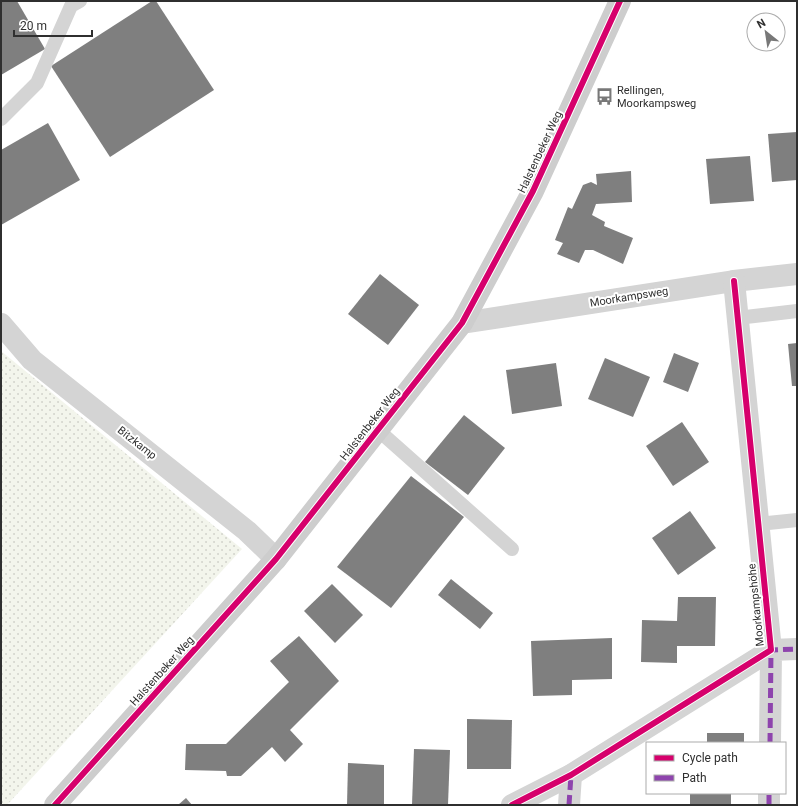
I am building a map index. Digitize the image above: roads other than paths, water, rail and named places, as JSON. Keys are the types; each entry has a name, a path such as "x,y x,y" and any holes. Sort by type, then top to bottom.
{"main road":[{"name":"Halstenbeker Weg","path":"55,805 276,559 462,323 533,191 620,1"}],"street":[{"name":"Moorkampsweg","path":"462,323 734,281 797,274"},
{"name":"Moorkampshöhe","path":"734,281 771,650 770,742"},
{"name":"Bitzkamp","path":"1,324 32,360 247,531 276,559"},
{"name":"Moorkampshöhe","path":"512,805 571,775 771,650 797,649"},
{"path":"569,805 571,775"},
{"path":"769,794 769,805"}],"lane":[{"path":"1,118 37,82 73,3"},
{"path":"737,318 797,311"},
{"path":"378,430 512,549"},
{"path":"758,524 797,520"}],"place":[{"name":"Rellingen, Moorkampsweg","path":"604,96"}]}
